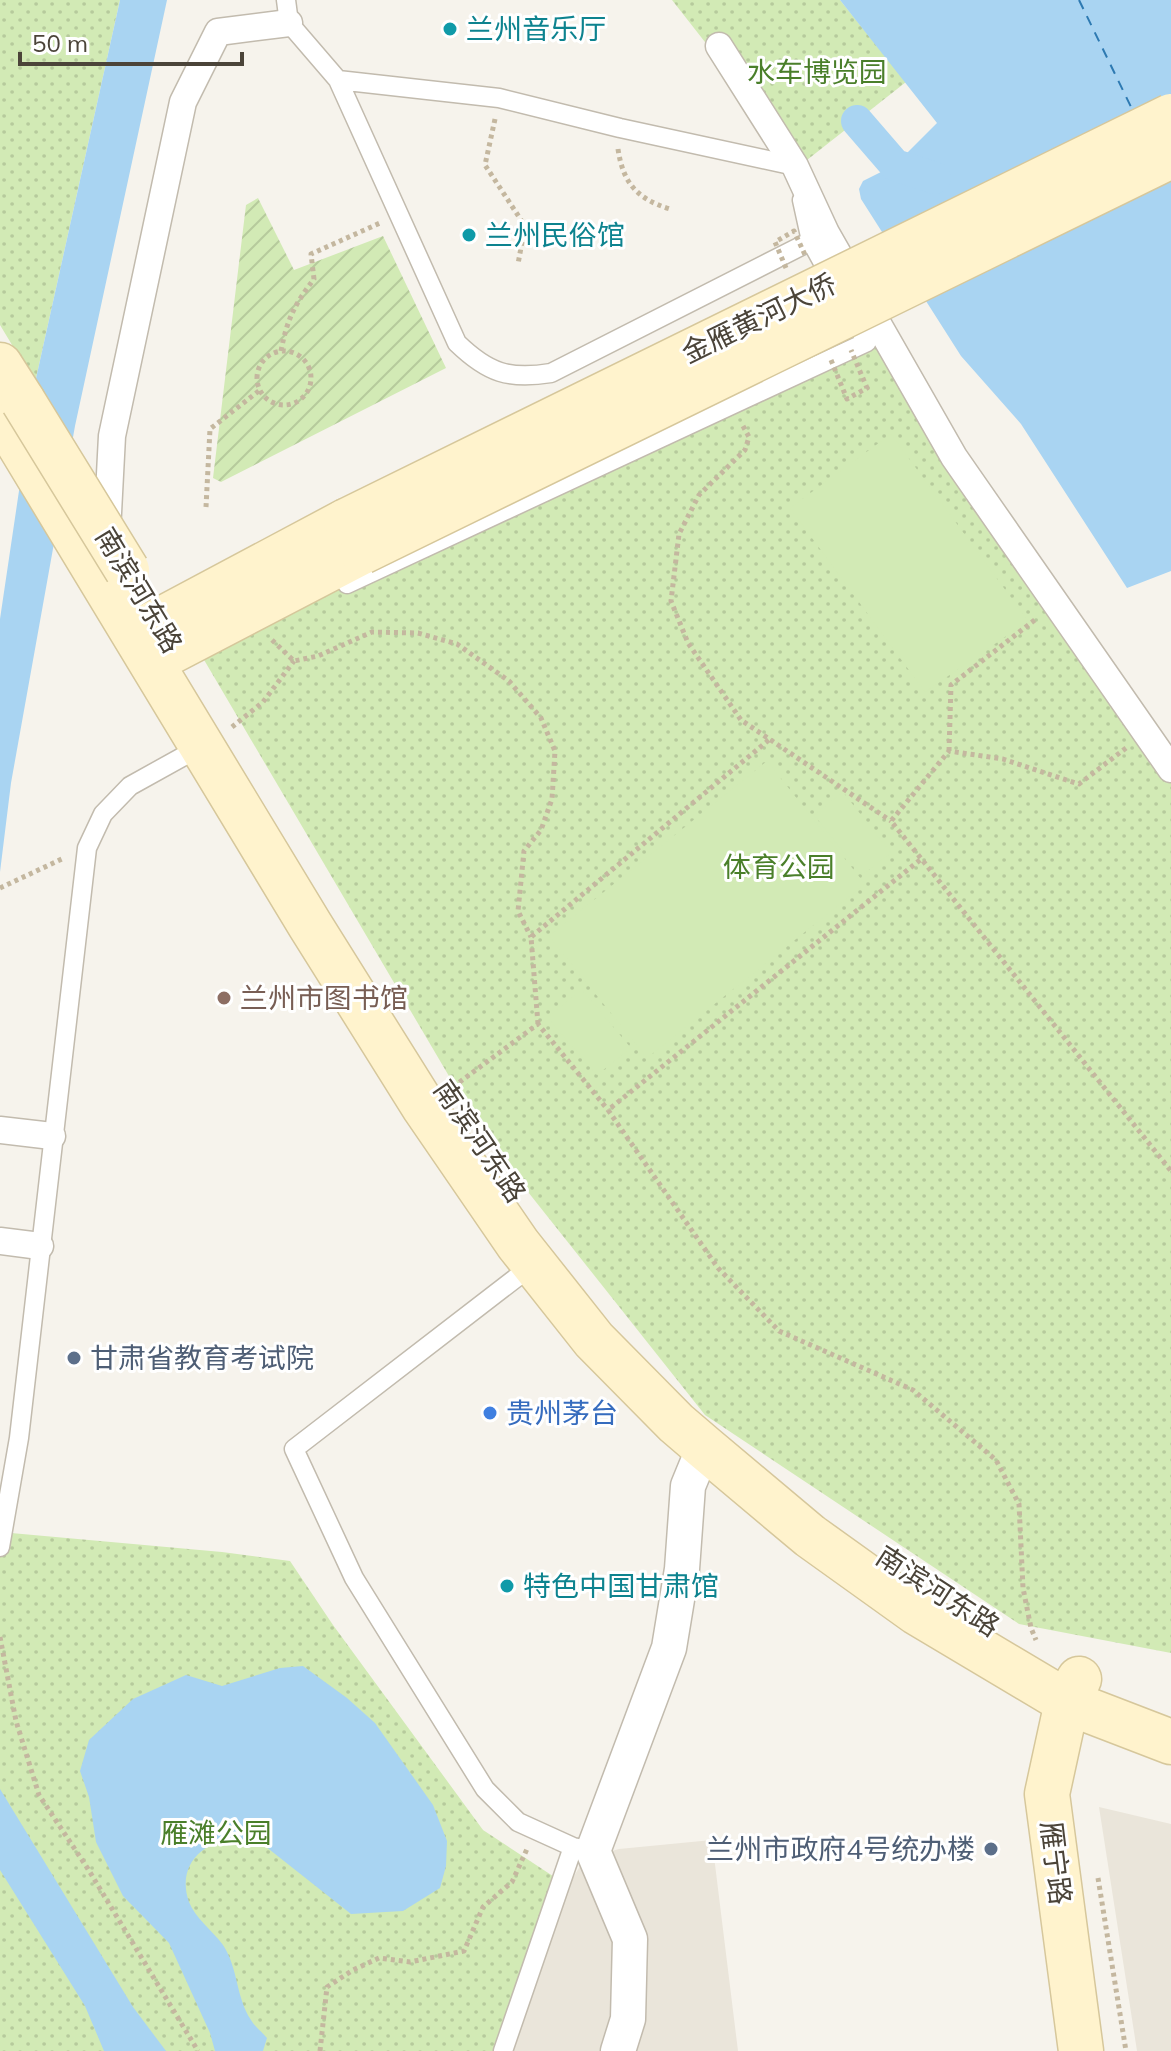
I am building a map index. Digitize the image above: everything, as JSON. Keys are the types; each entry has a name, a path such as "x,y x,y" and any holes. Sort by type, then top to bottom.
{"main road":[{"name":"金雁黄河大侨","path":"354,536 1171,116"},
{"name":"金雁黄河大侨","path":"354,536 1171,156"},
{"name":"南滨河东路","path":"0,365 8,410 116,576 214,740 424,1107 534,1264 594,1340 704,1447 810,1536 916,1612 1064,1680 1171,1713"},
{"path":"154,641 354,536"},
{"name":"南滨河东路","path":"214,740 446,1092 540,1228 605,1310 693,1403 826,1515 931,1590 1064,1680 1171,1742"},
{"name":"雁宁路","path":"1064,1680 1047,1794 1081,2051"}],"street":[{"path":"116,576 112,436 183,102 218,32 288,12"},
{"path":"719,46 795,166 826,233 954,457 1171,769"},
{"path":"12,1132 52,1136"},
{"path":"5,1242 40,1246"},
{"path":"618,2051 628,2019 630,1939 583,1849 669,1648 682,1569 688,1486 704,1447"},
{"path":"628,2019 641,2039 642,2051"}],"lane":[{"path":"288,12 338,80 457,343 476,361 499,373 526,377 551,373 811,241"},
{"path":"336,589 867,342 811,241 795,166 499,98 338,80"},
{"path":"154,641 257,627 270,621"},
{"path":"0,1547 19,1438 87,848 103,814 130,786 214,740"},
{"path":"503,2051 583,1849 518,1822 485,1789 354,1578 294,1449 534,1264"}],"path":[{"path":"499,98 485,165 525,226 518,264"},
{"path":"620,128 617,144 621,166 632,186 648,202 670,209"},
{"path":"281,351 286,324 297,301 314,279 311,254 399,214"},
{"path":"829,356 847,399 867,388 848,342"},
{"path":"290,351 305,362 311,378 309,387 298,401 281,405 272,402 260,390 257,373 260,365 273,353 290,351"},
{"path":"206,507 210,429 260,390"},
{"path":"739,418 749,437 745,450 699,495 679,534 671,601 688,643 741,720 891,821 1171,1171"},
{"path":"891,821 949,751 951,685 1056,604"},
{"path":"214,740 263,702 294,661 318,656 372,632 418,633 457,644 509,681 541,718 555,751 552,799 541,830 524,851 518,911 531,937 538,1024 608,1110 718,1268 779,1331 913,1390 996,1460 1019,1504 1023,1588 1031,1628 1064,1680"},
{"path":"272,640 294,661"},
{"path":"949,751 1003,759 1079,784 1146,733"},
{"path":"531,937 770,739"},
{"path":"608,1110 920,860"},
{"path":"0,888 55,862"},
{"path":"446,1092 538,1024"},
{"path":"0,1637 16,1721 39,1795 88,1869 198,2051"},
{"path":"320,2051 327,1987 379,1958 410,1962 464,1951 483,1907 512,1882 536,1830"},
{"path":"1096,1867 1126,2051"}],"shaded area":[{"path":"1099,1807 1171,1824 1171,2051 1137,2051"},
{"path":"712,1840 738,2051 510,2051 568,1886 585,1858 619,1849"}],"green space":[{"path":"0,0 120,0 35,383 0,325"},
{"name":"水车博览园","path":"672,0 840,0 906,82 807,160 719,47 712,51"},
{"path":"258,198 294,270 383,236 446,368 221,482 213,478 246,205"},
{"name":"体育公园","path":"872,314 1171,747 1171,1653 1019,1624 705,1415 486,1139 190,636"},
{"path":"891,434 1028,621 925,692 790,508"},
{"path":"767,761 865,884 647,1058 549,936"},
{"path":"843,792 891,853 862,875 814,815"},
{"path":"582,990 631,1048 597,1075 547,1017"},
{"name":"雁滩公园","path":"0,1532 290,1561 483,1830 568,1886 510,2051 0,2051"}],"water":[{"path":"120,0 167,0 75,426 11,783 0,872 0,619 35,383"},
{"path":"840,0 1171,0 1171,571 1127,588 1021,424 961,356 861,199 859,189 863,181 895,165 937,123"},
{"path":"303,1666 375,1723 433,1805 447,1841 446,1866 440,1888 403,1911 351,1914 265,1846 233,1840 205,1848 188,1870 186,1885 189,1902 195,1914 223,1945 232,1963 246,2011 267,2038 263,2051 215,2051 210,2033 169,1943 123,1896 96,1842 89,1797 80,1771 89,1740 133,1699 186,1675 222,1686 280,1668"},
{"path":"0,1789 133,2007 166,2051 104,2051 85,2006 0,1870"}],"waterway":[{"path":"857,121 895,165 935,178"}],"ferry route":[{"path":"1079,0 1133,111"}],"place":[{"name":"兰州音乐厅","path":"450,29"},
{"name":"兰州民俗馆","path":"469,235"},
{"name":"兰州市图书馆","path":"224,998"},
{"name":"甘肃省教育考试院","path":"74,1358"},
{"name":"贵州茅台","path":"490,1413"},
{"name":"特色中国甘肃馆","path":"507,1586"},
{"name":"兰州市政府4号统办楼","path":"991,1849"}]}
